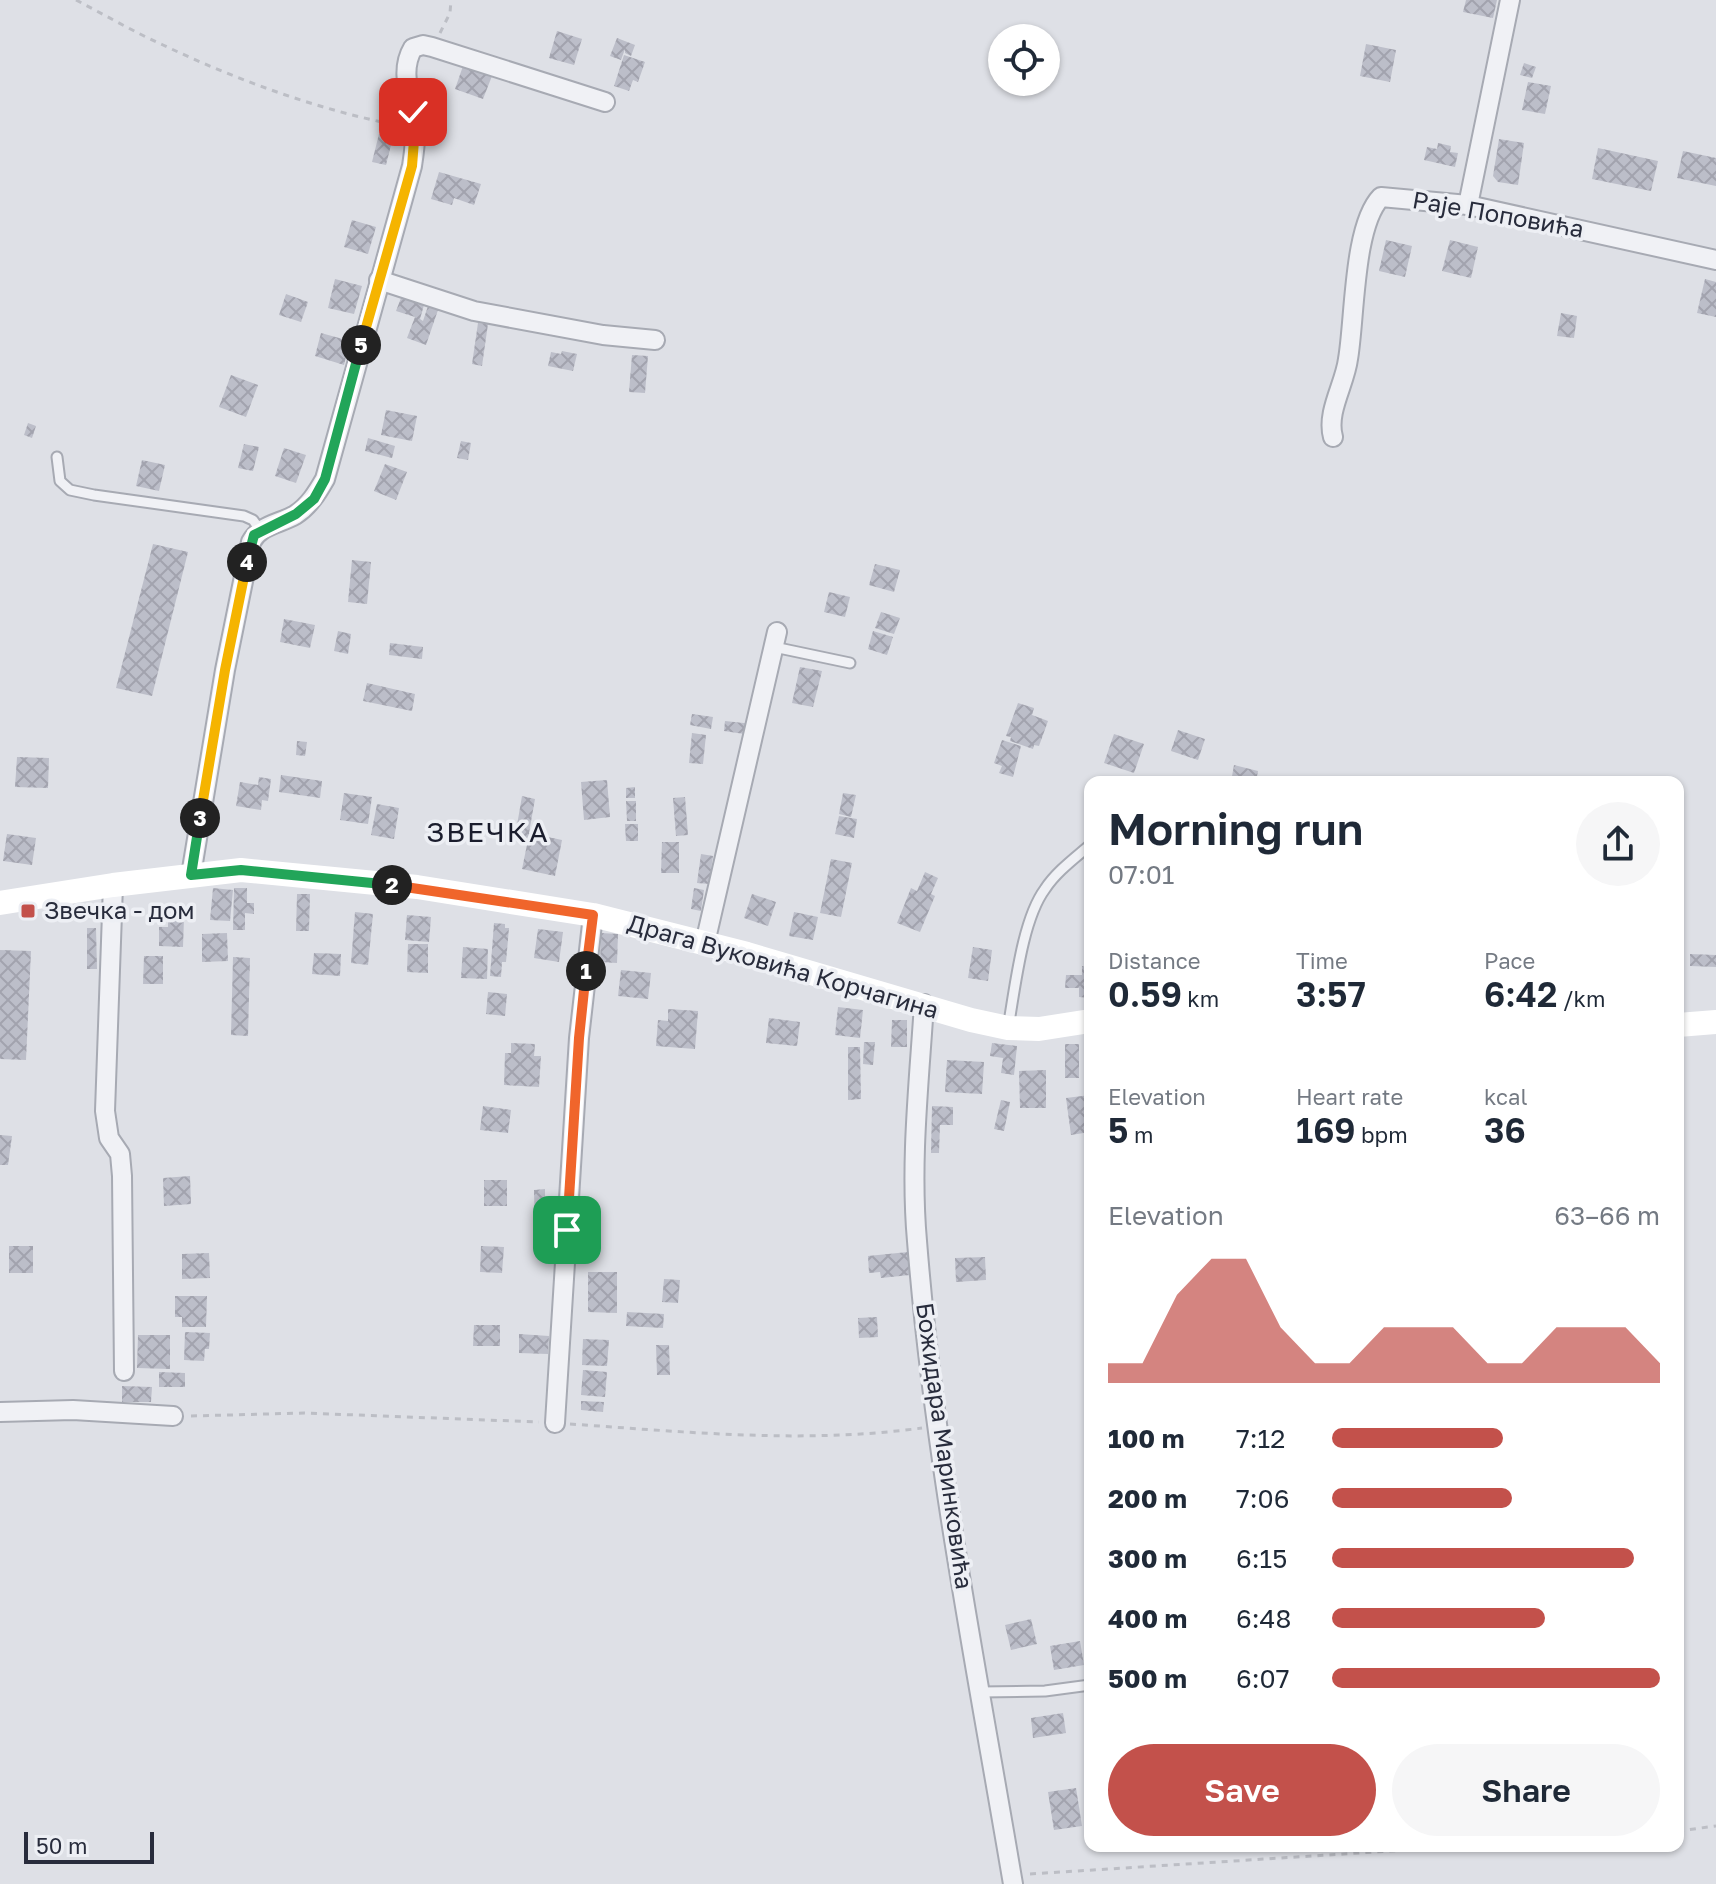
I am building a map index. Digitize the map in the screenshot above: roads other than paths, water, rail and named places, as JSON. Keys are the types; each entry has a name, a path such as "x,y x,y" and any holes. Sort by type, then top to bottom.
{"street":[{"path":"1468,205 1510,0"},
{"path":"191,875 225,670 251,542 260,530 296,514 314,499 325,479 412,166 415,128 405,68 413,48 423,45 432,47 605,102"},
{"name":"Раје Поповића","path":"1333,437 1332,418 1348,361 1350,321 1365,232 1374,204 1381,197 1468,205 1716,260"},
{"path":"379,280 474,311 603,335 655,340"},
{"path":"705,943 776,640"},
{"name":"Драга Вуковића Корчагина","path":"0,903 113,885 241,870 403,886 593,915 705,943 1008,1028 1039,1029 1084,1022"},
{"path":"113,885 105,1111 107,1131 120,1154 124,1371"},
{"path":"555,1423 579,1038 593,915"},
{"name":"Божидара Маринковића","path":"924,1004 916,1132 916,1239 937,1426 1012,1880"},
{"path":"1684,1025 1716,1022"},
{"path":"0,1412 73,1410 173,1416"}],"lane":[{"path":"57,457 60,481 70,490 136,503 244,516 253,520 260,530"},
{"path":"776,640 850,663"},
{"path":"1008,1028 1017,972 1032,913 1045,889 1084,851"},
{"path":"981,1692 1045,1691 1084,1686"}],"place":[{"name":"Звечка - дом","path":"28,911"}],"district":[{"name":"ЗВЕЧКА","path":"488,832"}]}
